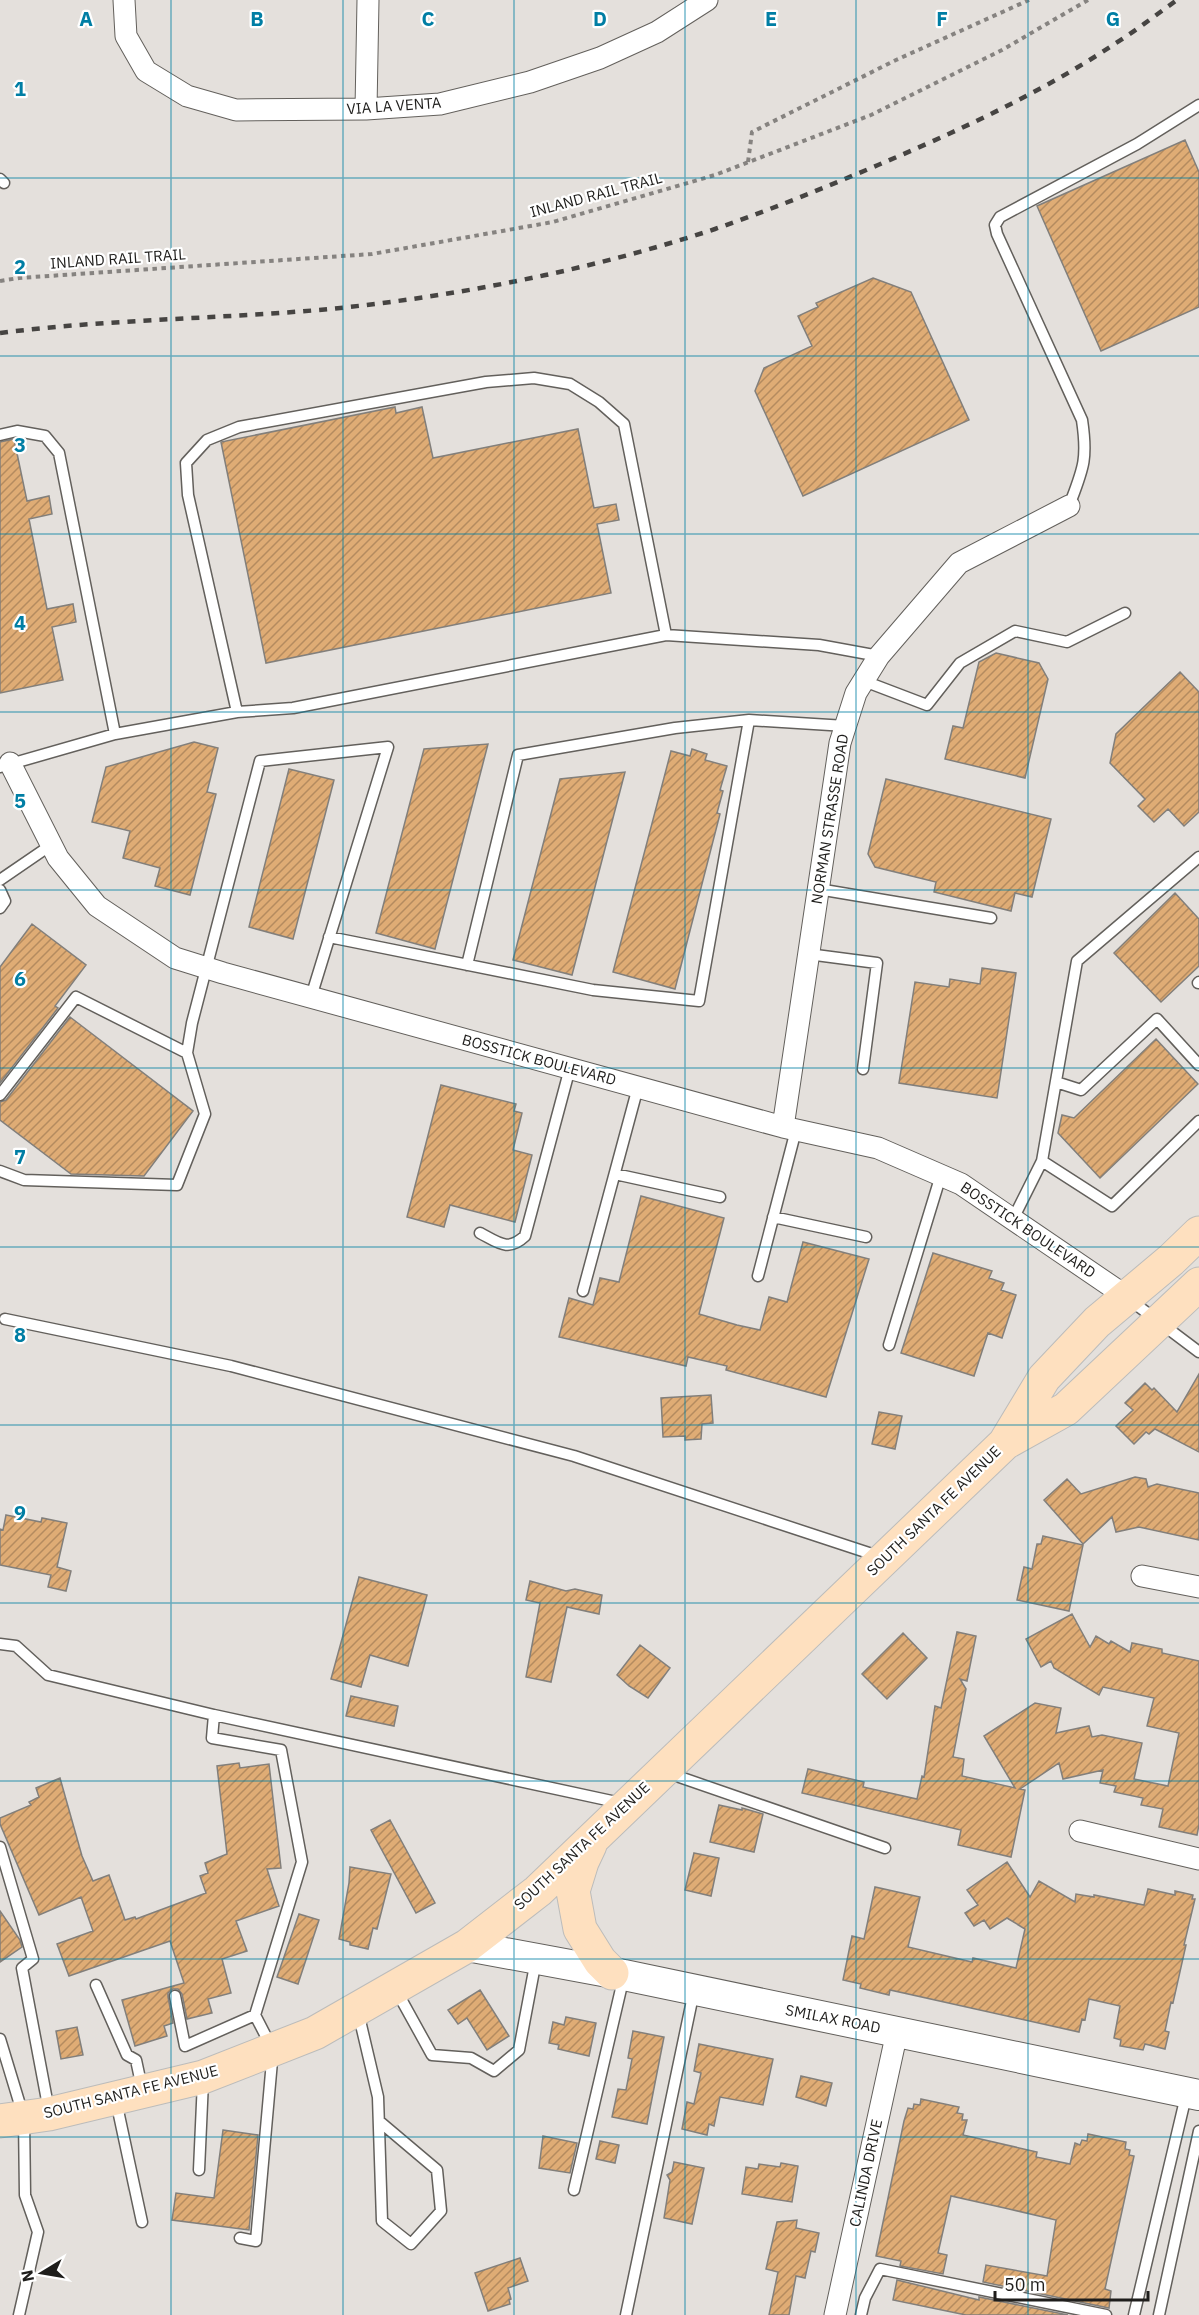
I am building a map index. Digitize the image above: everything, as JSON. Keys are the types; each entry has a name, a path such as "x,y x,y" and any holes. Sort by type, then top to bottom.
{"main road":[{"name":"SOUTH SANTA FE AVENUE","path":"1005,1443 1044,1378 1097,1322 1199,1233"},
{"name":"SOUTH SANTA FE AVENUE","path":"24,2118 203,2077 273,2050 315,2033 467,1946 538,1890 1005,1443 1066,1409 1199,1284"},
{"path":"596,1834 582,1862 573,1891 580,1929 600,1960 618,1974"}],"street":[{"name":"VIA LA VENTA","path":"124,0 126,36 146,71 187,96 236,110 366,109 440,104 530,82 600,58 657,32 707,0"},
{"path":"366,109 368,0"},
{"name":"NORMAN STRASSE ROAD","path":"789,1128 808,954 840,743 856,693 879,656 959,562 1069,506"},
{"name":"BOSSTICK BOULEVARD","path":"3,764 57,858 97,906 175,958 789,1128 879,1148 961,1184 1126,1297"},
{"path":"1142,1576 1199,1587"},
{"path":"1080,1831 1199,1859"},
{"name":"SMILAX ROAD","path":"467,1946 618,1974 1195,2092"},
{"name":"CALINDA DRIVE","path":"835,2315 897,2032"}],"lane":[{"path":"1069,506 1084,468 1085,444 1082,420 997,234 995,225 1000,217 1137,144 1199,105"},
{"path":"237,712 188,495 186,463 207,441 239,427 486,382 534,378 570,384 599,402 624,424 666,635"},
{"path":"0,435 17,431 45,436 59,453 115,734"},
{"path":"864,681 927,705 960,663 1015,631 1067,642 1125,613"},
{"path":"3,764 115,734 237,712 293,708 666,635 819,645 879,656"},
{"path":"330,938 593,990 699,1001 749,720"},
{"path":"467,965 518,755 675,728 749,720 846,726"},
{"path":"0,1171 24,1180 177,1185 205,1114 187,1053 192,1023 260,762 388,747 311,997"},
{"path":"0,880 51,845"},
{"path":"1013,1219 1042,1161 1077,961 1197,861"},
{"path":"818,889 991,918"},
{"path":"0,890 5,901 0,908"},
{"path":"808,954 878,963 863,1069"},
{"path":"0,1095 76,997 187,1053"},
{"path":"1056,1083 1081,1090 1157,1019 1199,1065"},
{"path":"480,1233 505,1246 517,1244 525,1236 570,1068"},
{"path":"583,1291 638,1087"},
{"path":"1042,1161 1112,1206 1199,1121"},
{"path":"758,1276 773,1217 789,1128"},
{"path":"615,1174 720,1197"},
{"path":"889,1345 940,1175"},
{"path":"773,1217 866,1237"},
{"path":"1126,1297 1199,1352"},
{"path":"5,1319 231,1366 574,1456 884,1558"},
{"path":"0,1644 16,1646 48,1675 214,1715 627,1804"},
{"path":"214,1715 212,1738 281,1750 302,1862 255,2015 273,2050 256,2241 240,2238"},
{"path":"662,1771 885,1848"},
{"path":"0,1847 33,1959 22,1968 25,2195 38,2232 19,2315"},
{"path":"395,1988 432,2055 471,2058 494,2071 519,2050 536,1959"},
{"path":"574,2190 618,1974"},
{"path":"96,1985 127,2055 136,2060 129,2095 142,2222"},
{"path":"626,2315 694,1991"},
{"path":"175,1996 185,2046 255,2015"},
{"path":"357,2009 378,2097 382,2221 411,2244 441,2211 437,2170 379,2121"},
{"path":"0,2039 24,2118"},
{"path":"199,2170 203,2077"},
{"path":"1134,2315 1195,2092"},
{"path":"1159,2315 1199,2131"},
{"path":"861,2315 865,2298 880,2269 1106,2315"}],"path":[{"path":"748,162 752,132 896,60 1029,0"},
{"name":"INLAND RAIL TRAIL","path":"0,281 372,254 553,222 715,175 871,115 1002,50 1088,0"}],"building":[{"path":"1185,140 1199,172 1199,307 1101,351 1037,206"},
{"path":"873,278 911,292 969,420 803,496 755,391 764,368 812,346 798,316 818,307 816,303"},
{"path":"395,407 396,413 422,407 433,458 578,429 594,508 616,504 619,520 597,524 611,593 266,663 221,442"},
{"path":"14,439 27,501 49,496 52,514 29,519 47,609 73,604 76,622 52,627 63,680 0,693 0,442"},
{"path":"996,653 1039,663 1048,679 1025,778 945,759 953,726 963,728 979,662"},
{"path":"1180,672 1199,692 1199,812 1184,826 1168,809 1154,822 1138,806 1145,799 1110,763 1116,734"},
{"path":"194,742 218,748 207,792 216,794 190,895 155,886 160,868 123,858 130,831 92,822 106,767"},
{"path":"488,744 435,949 376,933 424,749"},
{"path":"692,749 707,754 705,760 727,766 720,790 723,791 717,813 720,814 675,989 613,972 671,751 690,756"},
{"path":"289,769 334,780 293,939 249,927"},
{"path":"625,772 572,975 513,960 560,779"},
{"path":"886,779 1051,819 1032,897 1015,893 1011,911 934,892 936,882 875,867 868,854"},
{"path":"1175,893 1199,919 1199,966 1161,1002 1114,953"},
{"path":"32,924 86,965 55,1006 58,1008 0,1083 0,967"},
{"path":"982,968 1016,973 997,1098 899,1083 915,982 949,987 950,979 980,984"},
{"path":"70,1017 193,1111 144,1176 71,1174 0,1120 0,1102 6,1100"},
{"path":"1156,1039 1198,1084 1100,1178 1058,1133 1062,1115 1074,1118"},
{"path":"441,1085 516,1104 514,1111 522,1113 513,1150 532,1155 515,1222 450,1205 444,1227 407,1217"},
{"path":"641,1196 724,1218 699,1314 737,1325 760,1330 769,1297 787,1302 803,1242 869,1259 826,1397 726,1370 727,1366 688,1357 686,1366 559,1337 569,1298 593,1305 600,1278 619,1282"},
{"path":"933,1253 992,1271 989,1278 1004,1283 1001,1290 1016,1295 1002,1338 988,1333 974,1376 901,1353"},
{"path":"1199,1374 1199,1452 1155,1429 1149,1434 1146,1432 1134,1444 1116,1426 1133,1410 1125,1403 1145,1383 1152,1390 1154,1388 1177,1412"},
{"path":"711,1395 713,1423 702,1424 701,1439 685,1440 685,1436 663,1437 661,1398"},
{"path":"879,1412 902,1416 895,1449 872,1444"},
{"path":"1135,1477 1146,1479 1148,1487 1157,1484 1199,1493 1199,1540 1139,1527 1116,1532 1112,1517 1083,1544 1044,1500 1067,1479 1081,1494"},
{"path":"6,1515 41,1522 42,1518 67,1523 57,1567 71,1571 66,1591 48,1587 51,1575 0,1565 0,1529 3,1530"},
{"path":"1043,1536 1083,1545 1069,1611 1017,1600 1024,1567 1032,1569 1037,1544 1041,1544"},
{"path":"359,1577 427,1595 408,1666 370,1655 361,1687 331,1679"},
{"path":"530,1581 566,1591 575,1589 602,1595 599,1614 567,1607 551,1682 526,1677 540,1603 526,1600"},
{"path":"1072,1614 1090,1647 1096,1636 1109,1644 1111,1641 1130,1652 1132,1643 1162,1649 1162,1653 1199,1661 1199,1825 1197,1835 1159,1827 1163,1809 1141,1805 1143,1798 1114,1792 1116,1786 1100,1783 1103,1770 1063,1779 1059,1763 1020,1789 1025,1790 1011,1857 958,1845 961,1830 802,1793 808,1769 864,1782 863,1787 917,1799 922,1776 924,1777 935,1706 941,1708 957,1632 976,1636 967,1681 960,1679 966,1689 953,1757 964,1759 962,1776 1015,1788 984,1736 1035,1703 1061,1708 1056,1733 1089,1726 1092,1737 1102,1735 1142,1743 1134,1779 1168,1786 1179,1733 1147,1726 1154,1698 1103,1687 1099,1695 1054,1668 1051,1661 1041,1667 1026,1639"},
{"path":"903,1633 927,1658 887,1699 862,1674"},
{"path":"640,1645 670,1668 648,1698 617,1675"},
{"path":"351,1696 398,1706 394,1726 346,1716"},
{"path":"239,1763 240,1768 269,1764 281,1868 267,1869 279,1906 236,1921 247,1951 222,1959 231,1993 208,1999 212,2013 187,2019 182,1994 178,1989 173,1989 168,1993 173,2023 164,2026 167,2036 135,2046 122,2000 184,1983 170,1941 69,1976 57,1944 93,1931 81,1897 39,1915 0,1824 0,1818 31,1805 29,1802 39,1797 36,1788 60,1778 82,1856 93,1881 109,1875 125,1920 135,1917 136,1919 206,1893 200,1876 208,1873 205,1863 227,1854 217,1766"},
{"path":"719,1805 763,1814 754,1852 710,1842"},
{"path":"390,1820 435,1903 416,1913 371,1830"},
{"path":"694,1853 719,1858 711,1896 685,1890"},
{"path":"1007,1862 1030,1897 1039,1881 1075,1902 1076,1894 1094,1897 1094,1895 1144,1905 1148,1889 1175,1895 1175,1891 1193,1895 1192,1899 1195,1899 1184,1945 1186,1945 1165,2031 1169,2032 1165,2049 1145,2044 1143,2050 1120,2046 1121,2040 1114,2038 1120,2006 1089,1999 1085,2020 1082,2019 1079,2032 890,1990 889,1995 860,1988 861,1984 843,1980 852,1936 864,1939 875,1887 920,1897 908,1947 972,1962 973,1958 1016,1968 1025,1929 1007,1918 990,1929 984,1920 974,1926 965,1913 978,1905 967,1890"},
{"path":"350,1867 391,1874 377,1929 373,1928 368,1949 350,1945 350,1942 339,1939"},
{"path":"0,1911 20,1940 22,1947 0,1962"},
{"path":"299,1914 319,1920 298,1984 277,1977"},
{"path":"480,1990 509,2036 487,2050 467,2018 458,2024 448,2010"},
{"path":"566,2017 596,2023 589,2056 558,2049 559,2045 549,2043 553,2022 564,2025"},
{"path":"77,2027 83,2055 61,2059 56,2031"},
{"path":"633,2031 664,2037 647,2124 612,2117 618,2089 626,2090 632,2059 628,2058"},
{"path":"699,2044 773,2059 763,2105 720,2097 714,2126 709,2124 707,2135 682,2129 687,2102 694,2104 701,2073 694,2071"},
{"path":"801,2076 832,2083 826,2106 796,2097"},
{"path":"921,2099 959,2107 957,2113 963,2114 962,2120 967,2120 963,2135 1037,2152 1036,2157 1070,2164 1075,2143 1080,2145 1082,2140 1087,2141 1088,2134 1126,2142 1125,2149 1130,2150 1129,2155 1134,2156 1105,2289 1111,2291 1109,2308 983,2282 986,2265 1047,2276 1056,2220 951,2196 938,2253 947,2255 943,2274 900,2266 901,2261 876,2256 904,2121 908,2108 913,2109 914,2104 920,2105"},
{"path":"223,2130 258,2135 249,2230 172,2220 176,2193 214,2198"},
{"path":"543,2136 577,2143 570,2173 539,2168"},
{"path":"600,2141 619,2145 615,2163 596,2159"},
{"path":"674,2162 704,2168 692,2224 664,2218 670,2180 667,2175 672,2172"},
{"path":"781,2163 798,2166 792,2202 742,2194 746,2167 758,2169 759,2164 780,2167"},
{"path":"797,2220 796,2228 819,2233 815,2252 811,2251 805,2278 796,2276 789,2315 769,2315 778,2272 766,2269 777,2222"},
{"path":"520,2258 528,2281 508,2288 510,2304 488,2311 475,2273"},
{"path":"897,2280 979,2300 979,2297 1068,2315 966,2315 893,2300"}],"railway":[{"path":"0,333 41,328 378,304 524,280 668,244 797,198 969,124 1030,94 1088,61 1177,0"}]}
